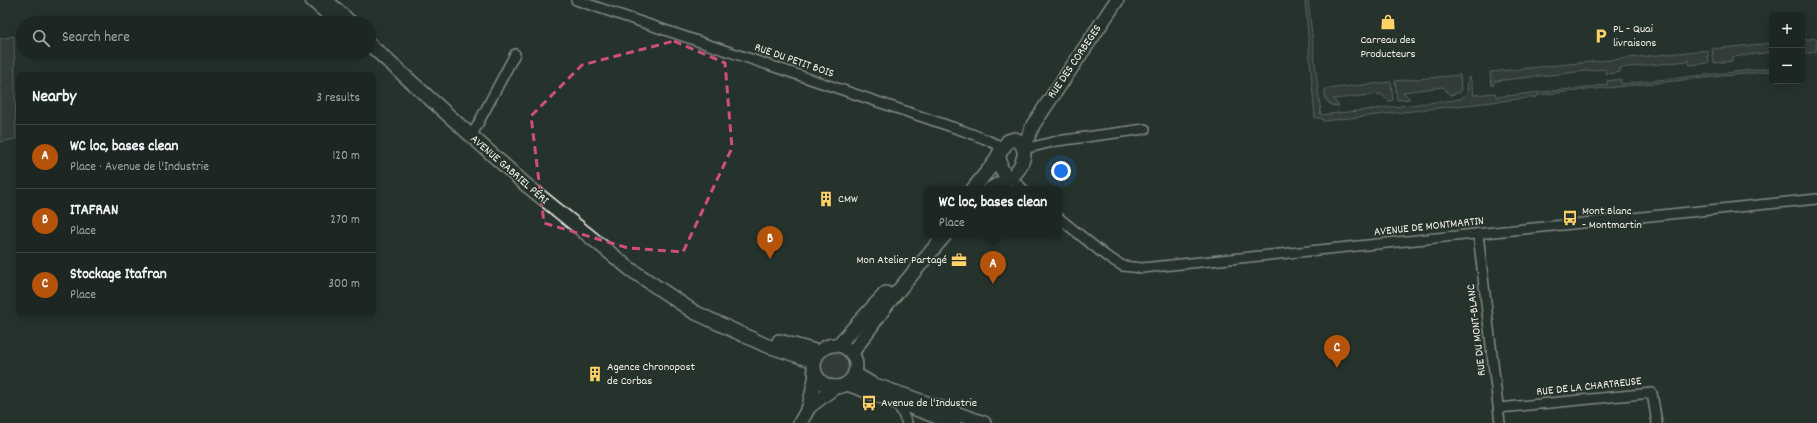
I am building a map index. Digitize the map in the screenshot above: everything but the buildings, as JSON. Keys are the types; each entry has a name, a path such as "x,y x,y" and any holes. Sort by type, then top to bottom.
{"main road":[{"path":"312,0 330,16"},
{"path":"326,0 343,16"},
{"name":"RUE DES CORBEGES","path":"1001,151 1008,141 1021,145 1117,0"},
{"name":"AVENUE GABRIEL PÉRI","path":"376,52 525,184 596,242 657,287 768,337 790,344 817,356"},
{"path":"996,186 1011,178 1021,165 1021,145"},
{"path":"1001,151 1000,167 1004,174 1011,178"},
{"path":"975,186 994,163 1001,151"},
{"path":"838,345 882,297 932,238"},
{"path":"852,353 888,303 943,238"},
{"path":"800,423 809,407 816,375 817,356 829,345 846,347 852,353 856,363 846,382 809,407"},
{"path":"816,375 824,384 846,382 872,384 984,423"},
{"path":"846,382 954,423"}],"street":[{"name":"RUE DU PETIT BOIS","path":"576,0 964,131 986,139 1001,151"},
{"path":"471,137 515,54"},
{"path":"1021,145 1145,129"},
{"path":"1011,178 1020,186"},
{"name":"AVENUE DE MONTMARTIN","path":"1062,220 1106,256 1123,266 1142,268 1817,199"},
{"name":"RUE DU MONT-BLANC","path":"1478,234 1500,423"},
{"name":"RUE DE LA CHARTREUSE","path":"1499,408 1652,393 1657,423"},
{"path":"890,399 901,410 907,423"}],"highlighted area":[{"path":"674,41 725,63 732,148 683,252 628,248 544,223 531,116 582,65"}],"shaded area":[{"path":"1305,0 1308,0 1321,115 1455,100 1462,98 1467,93 1468,77 1470,77 1474,95 1495,93 1496,97 1607,85 1607,81 1621,79 1621,84 1769,68 1769,71 1537,95 1537,97 1323,121 1322,118 1315,118"},
{"path":"14,36 16,139 0,142 0,39"},
{"path":"1817,38 1816,52 1805,54 1805,40"},
{"path":"1769,43 1769,52 1732,57 1732,61 1714,63 1712,49"},
{"path":"1708,50 1709,63 1690,65 1689,61 1620,68 1620,72 1606,74 1605,69 1494,81 1494,85 1492,86 1490,72"},
{"path":"1460,75 1461,89 1458,93 1450,95 1443,87 1403,92 1410,99 1397,100 1395,81"},
{"path":"1391,82 1393,100 1389,101 1381,94 1333,99 1339,106 1335,106 1329,104 1325,96 1325,89"},
{"path":"835,352 845,356 849,366 845,376 835,380 825,376 821,366 825,356"}],"place":[{"name":"Carreau des Producteurs","path":"1388,22"},
{"name":"PL - Quai livraisons","path":"1601,36"},
{"name":"CMW","path":"826,199"},
{"name":"Mont Blanc - Montmartin","path":"1570,218"},
{"name":"ITAFRAN","path":"770,259"},
{"name":"Mon Atelier Partagé","path":"959,260"},
{"name":"WC loc, bases clean","path":"993,284"},
{"name":"Stockage Itafran","path":"1337,368"},
{"name":"Agence Chronopost de Corbas","path":"595,374"},
{"name":"Avenue de l'Industrie","path":"869,403"}]}
